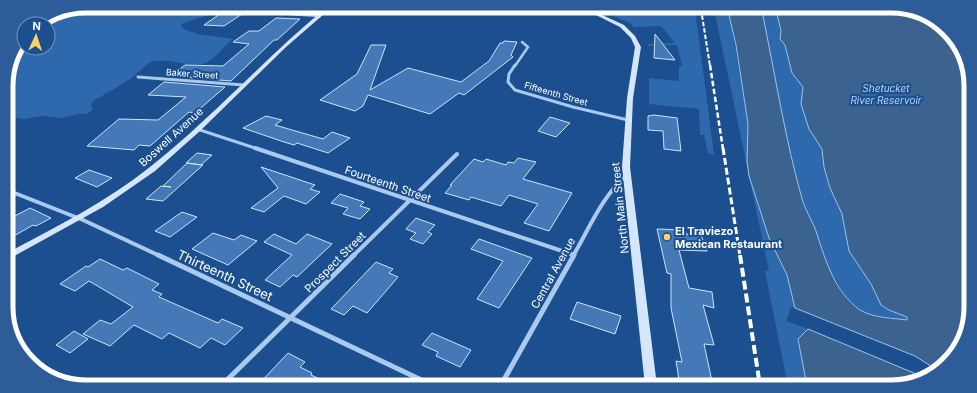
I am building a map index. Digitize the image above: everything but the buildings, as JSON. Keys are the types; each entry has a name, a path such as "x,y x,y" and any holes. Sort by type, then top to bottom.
{"main road":[{"name":"Boswell Avenue","path":"13,255 77,218 140,178 197,129 323,13"},
{"name":"North Main Street","path":"595,13 619,24 630,33 637,44 628,120 627,175 650,380"}],"street":[{"path":"273,13 320,16"},
{"name":"Fifteenth Street","path":"522,42 528,47 509,74 508,82 515,90 573,108 628,120"},
{"name":"Baker Street","path":"138,77 244,85"},
{"name":"Fourteenth Street","path":"197,129 574,255"},
{"name":"Prospect Street","path":"228,380 457,154"},
{"name":"Central Avenue","path":"504,380 611,190 627,175"},
{"name":"Thirteenth Street","path":"13,192 77,218 423,380"}],"shaded area":[{"path":"215,13 181,24 182,28 197,34 233,39 214,58 206,63 194,64 160,60 151,62 130,79 93,101 91,105 93,110 86,114 77,114 63,118 42,116 24,119 13,117 13,82 20,56 56,56 56,20 72,14"},
{"path":"606,13 696,13 714,155 708,153 704,135 700,135 699,109 649,104 649,78 679,81 679,66 682,66 677,45 649,46 647,44 675,43 661,26 634,27 630,23"},
{"path":"715,13 727,13 731,22 748,124 747,161 757,203 769,238 787,275 795,308 791,307 786,321 808,329 798,339 806,380 787,380 765,271 769,271"},
{"path":"764,13 777,13 781,40 785,45 791,70 803,87 801,104 809,129 822,149 824,167 830,188 842,214 849,251 871,284 881,305 907,317 908,320 867,314 859,309 846,297 829,269 801,196 788,146 763,16"}],"water":[{"name":"Shetucket River Reservoir","path":"727,13 764,13 763,16 782,113 802,200 815,229 832,276 851,303 860,310 865,313 889,318 907,320 907,317 881,305 871,284 849,251 842,214 830,188 824,167 822,149 809,129 801,104 803,87 792,73 785,45 780,39 781,31 777,13 905,14 931,25 946,38 952,46 961,67 964,86 964,307 960,330 952,347 943,359 932,367 915,356 795,308 787,275 769,238 749,176 747,161 748,124 736,45"},
{"path":"808,329 914,373 914,376 895,380 806,380 798,339"}],"railway":[{"path":"702,13 710,66"},
{"path":"710,65 723,149"},
{"path":"723,148 740,256"},
{"path":"740,255 759,380"}],"place":[{"name":"El Traviezo Mexican Restaurant","path":"667,237"}]}
